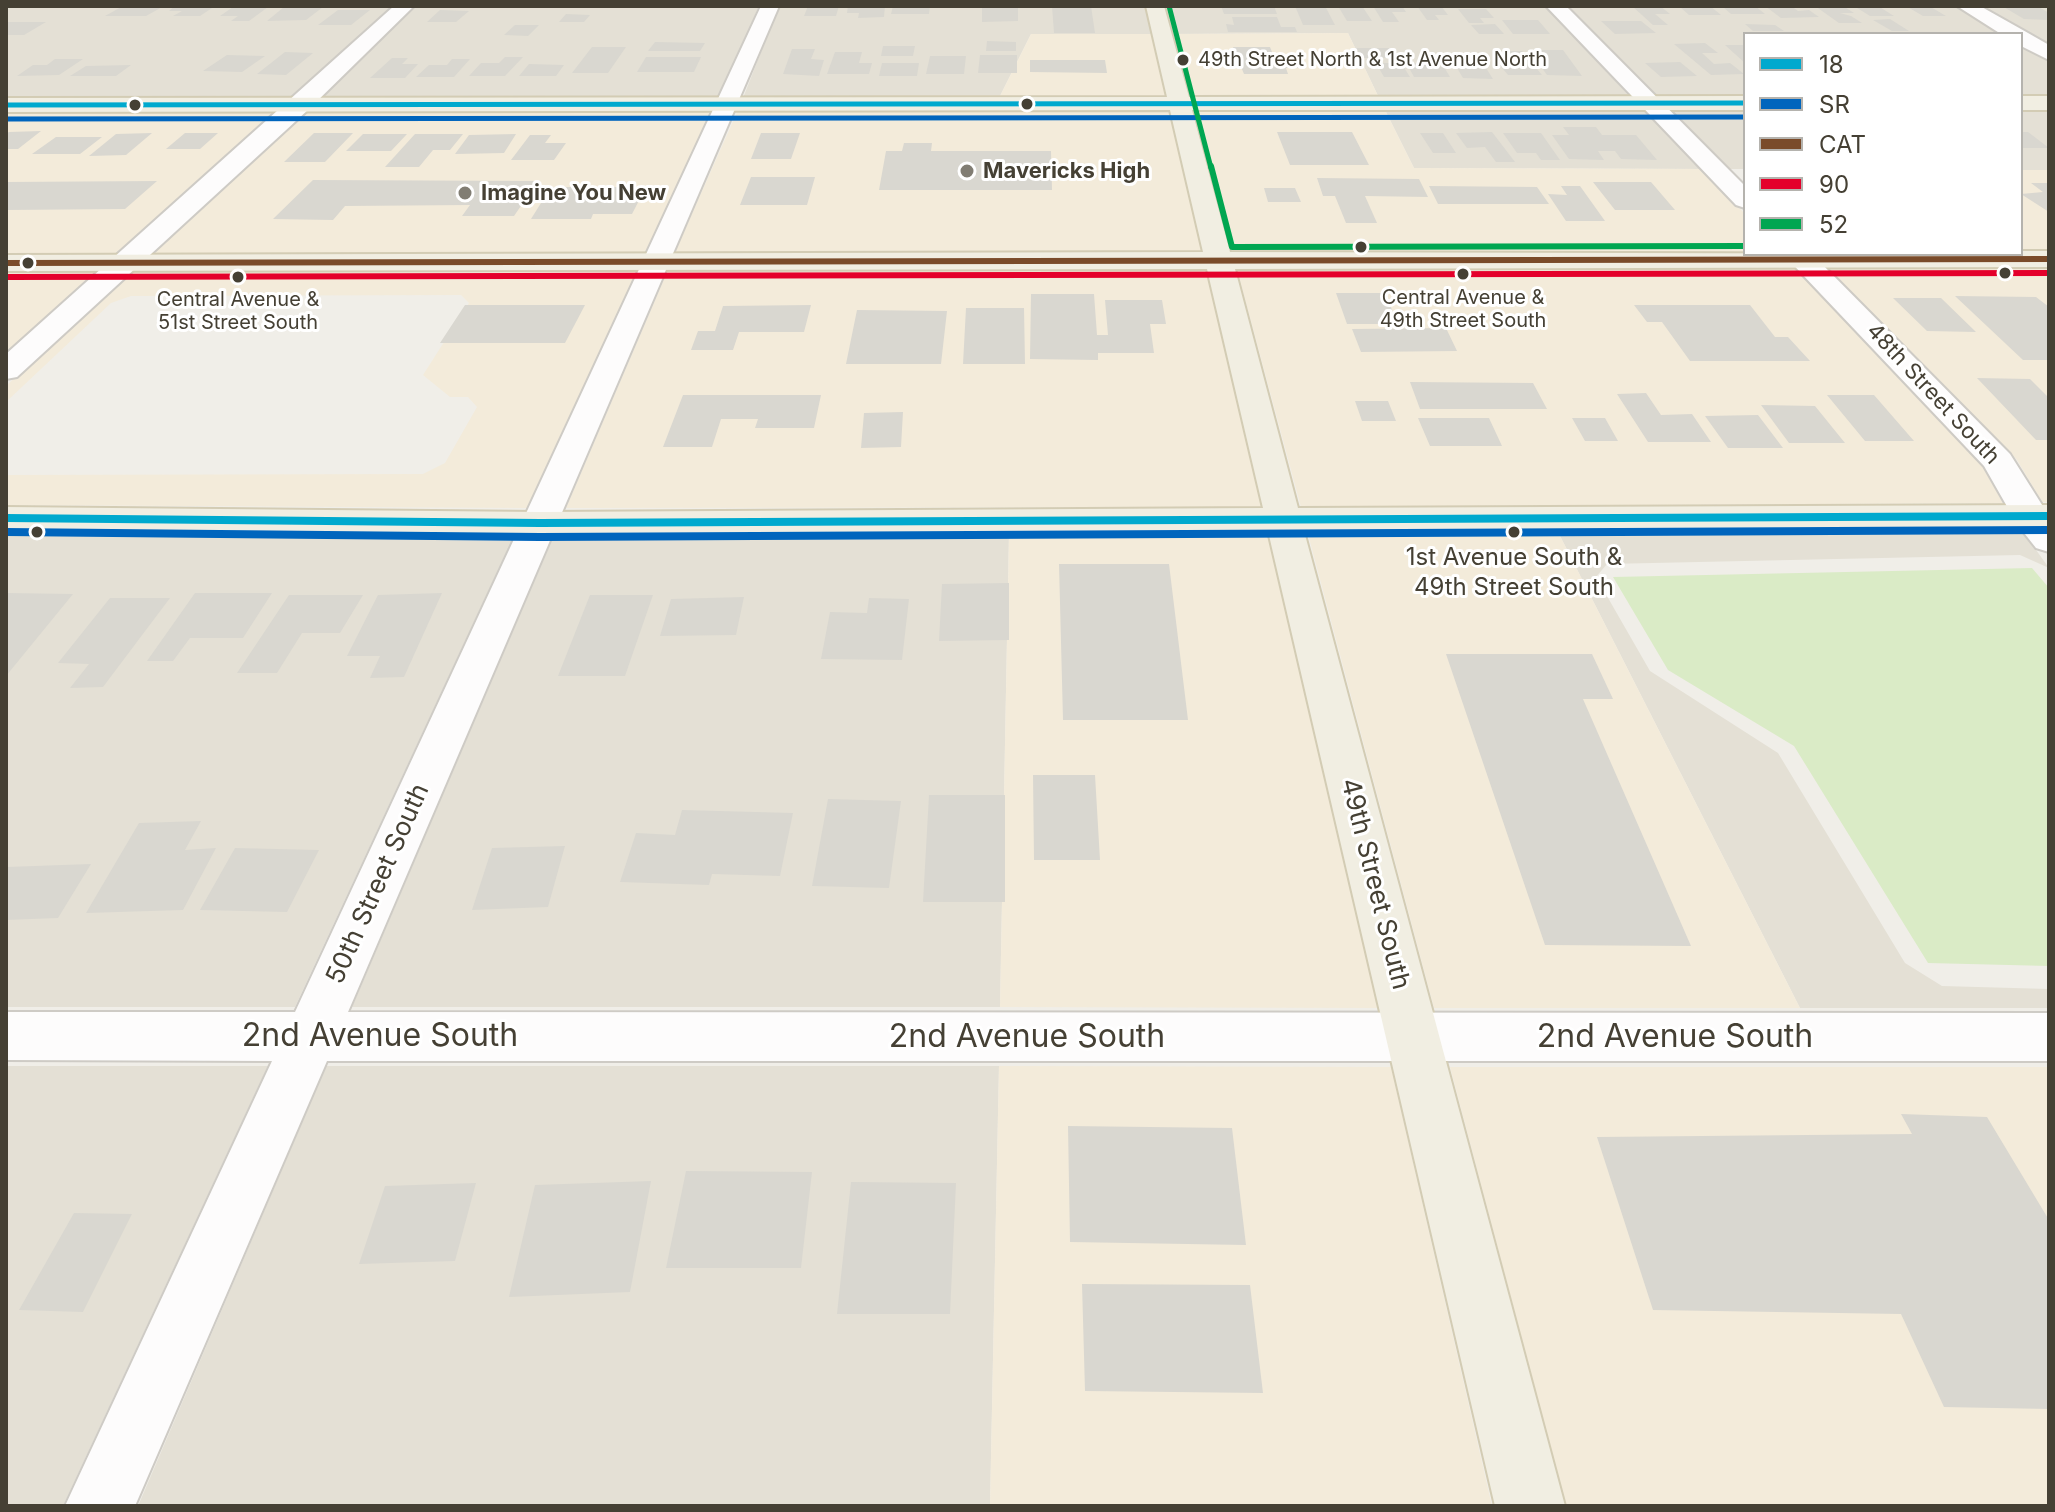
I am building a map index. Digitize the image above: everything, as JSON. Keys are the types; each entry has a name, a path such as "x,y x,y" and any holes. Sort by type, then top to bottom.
{"main road":[{"name":"49th Street South","path":"1155,6 1530,1506"},
{"path":"6,105 1743,103"},
{"path":"2023,103 2049,103"},
{"path":"6,263 1800,257 2049,259"},
{"path":"6,518 540,523 1285,520 2043,524"}],"street":[{"path":"6,370 405,6"},
{"name":"50th Street South","path":"100,1506 770,6"},
{"path":"1555,6 1743,198"},
{"path":"1966,6 2012,32"},
{"path":"2023,38 2049,54"},
{"name":"48th Street South","path":"1800,257 1998,461 2043,524"},
{"name":"2nd Avenue South","path":"6,1036 2049,1037"}],"shaded area":[{"path":"6,6 395,6 295,99 6,99"},
{"path":"415,6 759,6 719,98 318,99"},
{"path":"779,6 1145,6 1152,34 1031,34 999,98 743,98"},
{"path":"1166,6 1545,6 1631,98 1379,98 1348,33 1173,34"},
{"path":"1565,6 1956,6 2001,32 1743,32 1743,98 1655,98"},
{"path":"1976,6 2049,6 2049,48"},
{"path":"1348,33 1379,98 1191,97 1173,34"},
{"path":"1031,34 1152,34 1167,97 999,98"},
{"path":"2023,45 2049,61 2049,98 2023,98"},
{"path":"1169,107 1204,253 674,254 739,108"},
{"path":"1193,107 1384,108 1414,168 1702,169 1743,212 1743,252 1233,253"},
{"path":"715,108 645,254 147,255 307,109"},
{"path":"1384,108 1641,108 1702,169 1414,168"},
{"path":"1665,108 1743,108 1743,169 1728,169"},
{"path":"2023,108 2049,108 2049,170 2023,170"},
{"path":"6,109 284,109 118,255 6,255"},
{"path":"2023,170 2049,170 2049,251 2023,251"},
{"path":"1796,267 1979,459 2003,503 1301,507 1237,269"},
{"path":"1825,267 2049,267 2049,502 2042,502 2017,460"},
{"path":"1208,269 1263,507 566,508 668,270"},
{"path":"101,270 6,355 6,271"},
{"path":"130,270 638,270 527,508 6,505 6,475 423,474 445,463 477,407 468,397 450,397 423,375 469,303 461,295 131,296 111,303 6,402 6,386"},
{"path":"2021,529 2049,568 2020,555 1607,564 1596,577 1650,671 1778,753 1905,963 1942,986 2049,989 2049,1008 1800,1008 1558,532"},
{"path":"6,531 514,536 295,1007 6,1007"},
{"path":"1558,532 1800,1008 1434,1008 1308,534"},
{"path":"1009,534 1000,1007 352,1007 553,536"},
{"path":"1009,534 1269,534 1378,1008 1000,1007"},
{"path":"6,1066 268,1066 63,1506 6,1506"},
{"path":"326,1066 999,1066 990,1506 138,1506"},
{"path":"999,1066 1391,1067 1492,1506 990,1506"},
{"path":"1450,1067 2049,1067 2049,1506 1566,1506"}],"green space":[{"path":"2032,568 2049,588 2049,966 1928,963 1794,746 1668,670 1613,577"}],"building":[{"path":"123,6 164,6 146,16 105,16"},
{"path":"175,6 215,6 200,16 173,16 182,11 169,11"},
{"path":"808,6 839,6 836,16 804,16"},
{"path":"848,6 885,6 884,17 858,18 859,13 847,13"},
{"path":"893,6 930,6 929,14 891,14"},
{"path":"982,6 1018,6 1018,21 982,22"},
{"path":"1052,6 1091,6 1095,33 1054,33"},
{"path":"1221,6 1274,6 1277,14 1224,14"},
{"path":"1295,6 1325,6 1335,25 1303,25"},
{"path":"1338,6 1362,6 1372,21 1347,21"},
{"path":"1373,6 1402,6 1406,12 1392,12 1399,22 1383,22"},
{"path":"1417,6 1441,6 1448,15 1435,15 1439,20 1427,20"},
{"path":"1632,6 1660,6 1670,14 1655,14 1668,25 1653,25"},
{"path":"1679,6 1710,6 1721,15 1689,15"},
{"path":"1722,6 1755,6 1765,14 1731,14"},
{"path":"1765,6 1791,6 1798,11 1809,10 1819,17 1781,18"},
{"path":"1815,6 1843,6 1854,13 1840,13 1862,23 1839,23"},
{"path":"1854,6 1878,6 1894,16 1870,16"},
{"path":"1906,6 1929,6 1946,16 1923,16"},
{"path":"2002,6 2037,6 2049,13 2049,20 2024,19"},
{"path":"233,7 268,7 249,21 231,21 238,16 220,16"},
{"path":"284,7 323,7 306,20 267,21"},
{"path":"1458,9 1486,9 1494,18 1480,18 1484,23 1469,23"},
{"path":"338,10 370,10 351,25 318,25"},
{"path":"440,10 469,11 456,22 427,22"},
{"path":"566,14 590,15 584,22 559,22"},
{"path":"1232,17 1277,17 1281,27 1295,27 1297,32 1228,32 1226,24 1234,25"},
{"path":"1890,19 1909,31 1892,31 1873,20"},
{"path":"1502,20 1538,20 1550,34 1513,34"},
{"path":"1601,21 1641,21 1656,33 1615,34"},
{"path":"6,22 46,22 24,35 6,35"},
{"path":"1495,24 1504,34 1479,34 1471,25"},
{"path":"1745,24 1775,25 1784,31 1753,31"},
{"path":"515,25 539,25 528,36 504,35"},
{"path":"987,41 1016,42 1016,51 986,51"},
{"path":"655,42 705,43 700,51 648,51"},
{"path":"1705,43 1718,53 1702,53 1714,64 1730,63 1743,74 1711,75 1674,44"},
{"path":"1725,45 1743,45 1743,61"},
{"path":"883,46 915,46 913,56 881,56"},
{"path":"592,47 626,47 608,73 572,73"},
{"path":"1233,47 1270,47 1274,57 1294,57 1299,68 1286,68 1288,74 1244,74"},
{"path":"1356,48 1391,48 1398,58 1362,58"},
{"path":"792,49 815,49 811,59 824,60 819,76 783,74"},
{"path":"1529,50 1563,50 1582,76 1547,75"},
{"path":"1505,51 1522,51 1542,75 1508,75 1498,63 1515,63"},
{"path":"285,52 313,53 286,75 257,74"},
{"path":"835,52 862,52 859,63 872,63 869,74 827,74"},
{"path":"227,55 265,56 242,72 203,71"},
{"path":"980,55 1017,55 1017,73 978,73"},
{"path":"930,56 966,56 964,74 926,74"},
{"path":"505,57 523,57 505,76 469,76 481,63 499,63"},
{"path":"646,57 701,57 694,72 637,72"},
{"path":"392,58 408,58 402,64 418,64 405,78 370,78"},
{"path":"55,59 83,59 59,75 17,76 33,65 47,65"},
{"path":"452,59 470,59 454,77 416,77 429,65 447,65"},
{"path":"1030,60 1105,60 1107,73 1030,72"},
{"path":"1406,62 1444,67 1450,77 1414,77"},
{"path":"1680,62 1697,76 1661,77 1645,63"},
{"path":"882,63 919,63 917,76 879,76"},
{"path":"1376,63 1401,63 1410,77 1384,77"},
{"path":"529,64 564,65 556,76 519,76"},
{"path":"131,65 116,76 70,76 86,66"},
{"path":"1457,68 1486,68 1493,79 1463,78"},
{"path":"1563,127 1596,127 1602,135 1636,135 1657,160 1621,159 1615,151 1598,151 1604,160 1569,159 1552,135 1569,135"},
{"path":"41,131 18,149 6,149 6,134 9,132"},
{"path":"1277,132 1352,132 1369,165 1290,165"},
{"path":"1492,132 1515,162 1496,162 1485,147 1467,148 1456,133"},
{"path":"2023,132 2028,132 2049,148 2023,148"},
{"path":"152,133 126,155 89,156 116,134"},
{"path":"185,133 218,133 200,149 166,149"},
{"path":"314,133 353,133 325,162 284,162"},
{"path":"761,133 800,133 791,159 751,159"},
{"path":"1420,133 1443,133 1456,153 1433,153"},
{"path":"1503,133 1541,133 1560,160 1541,160 1536,153 1517,153"},
{"path":"363,134 407,134 391,151 346,151"},
{"path":"415,134 463,134 450,150 433,150 419,167 385,167"},
{"path":"516,134 504,153 455,154 469,135"},
{"path":"530,135 551,135 545,143 566,143 554,160 511,160"},
{"path":"56,137 102,137 80,154 32,154"},
{"name":"Mavericks High","path":"904,143 932,143 931,151 1051,151 1052,190 879,190 886,151 902,151"},
{"path":"751,177 815,177 807,205 740,205"},
{"path":"1317,178 1419,179 1428,197 1365,196 1377,223 1346,223 1335,196 1323,196"},
{"path":"313,180 538,181 514,216 462,216 470,205 345,206 333,220 273,219"},
{"path":"157,181 125,209 6,210 6,182"},
{"path":"1593,182 1651,182 1675,210 1615,210"},
{"path":"2031,183 2049,183 2049,212 2023,195 2043,192"},
{"path":"1429,186 1537,187 1549,204 1438,204"},
{"path":"1561,186 1580,186 1605,221 1566,221 1548,194 1567,195"},
{"path":"551,187 646,187 632,214 593,214 591,219 531,219"},
{"path":"1264,188 1295,188 1301,202 1268,202"},
{"path":"1336,293 1385,293 1398,324 1347,324"},
{"path":"1031,294 1094,294 1097,335 1108,335 1105,300 1162,300 1166,324 1150,324 1154,353 1098,353 1098,360 1030,359"},
{"path":"1955,296 2036,297 2049,307 2049,360 2023,360"},
{"path":"1893,298 1941,298 1976,332 1927,331"},
{"path":"465,305 585,305 565,343 440,343"},
{"path":"811,305 804,332 739,332 733,350 691,350 698,331 715,331 723,306"},
{"path":"1634,305 1750,305 1775,337 1788,337 1810,361 1690,361 1662,322 1647,322"},
{"path":"966,308 1024,308 1025,364 963,364"},
{"path":"857,310 947,311 941,364 846,364"},
{"path":"1446,328 1457,351 1361,352 1352,329"},
{"path":"1977,378 2030,379 2049,398 2049,440 2036,440"},
{"path":"1410,382 1533,383 1547,409 1420,409"},
{"path":"1646,393 1661,415 1692,414 1711,442 1648,442 1617,394"},
{"path":"683,395 821,395 814,428 755,428 758,419 721,419 712,447 663,447"},
{"path":"1827,395 1874,395 1914,441 1865,441"},
{"path":"1355,401 1388,401 1396,421 1362,421"},
{"path":"1761,405 1815,406 1845,443 1789,443"},
{"path":"903,412 901,447 861,448 864,413"},
{"path":"1758,415 1783,448 1728,448 1705,416"},
{"path":"1418,418 1489,418 1502,446 1430,446"},
{"path":"1572,418 1605,418 1618,441 1585,441"},
{"path":"1059,564 1169,564 1188,720 1063,720"},
{"path":"1009,583 1009,640 939,641 942,584"},
{"path":"6,593 73,594 6,676"},
{"path":"195,593 272,593 243,638 190,638 173,661 147,661"},
{"path":"442,593 404,677 370,678 380,656 347,656 378,595"},
{"path":"289,595 363,595 340,633 302,633 277,673 237,673"},
{"path":"590,595 653,595 625,676 558,676"},
{"path":"744,597 736,635 660,636 671,599"},
{"path":"110,598 170,598 103,687 70,688 89,664 58,663"},
{"path":"869,598 909,599 902,660 821,659 830,612 867,613"},
{"path":"1446,654 1592,654 1613,699 1583,699 1691,946 1545,945"},
{"path":"1033,775 1095,775 1100,860 1034,860"},
{"path":"929,795 1005,795 1005,902 923,902"},
{"path":"828,799 901,801 889,888 812,886"},
{"path":"682,810 793,813 780,876 712,874 709,885 620,882 636,833 675,835"},
{"path":"201,821 185,850 216,848 183,910 86,913 139,823"},
{"path":"565,846 548,907 472,910 492,848"},
{"path":"235,848 319,850 287,912 200,910"},
{"path":"91,864 58,918 6,920 6,867"},
{"path":"1901,1114 1987,1117 2049,1220 2049,1409 1944,1407 1901,1314 1653,1310 1597,1137 1912,1134"},
{"path":"1068,1126 1232,1128 1246,1245 1070,1242"},
{"path":"686,1171 812,1172 801,1268 666,1268"},
{"path":"651,1181 630,1292 509,1297 535,1185"},
{"path":"851,1182 956,1183 950,1314 837,1314"},
{"path":"476,1183 455,1261 359,1264 385,1186"},
{"path":"74,1213 132,1214 83,1312 19,1310"},
{"path":"1082,1284 1250,1285 1263,1393 1085,1391"}],"transit line":[{"name":"52","path":"1169,6 1232,247 1743,246"},
{"name":"18","path":"6,105 1743,103"},
{"name":"SR","path":"6,119 1743,117"},
{"name":"CAT","path":"6,263 2049,259"},
{"name":"90","path":"6,277 2049,273"},
{"name":"18","path":"6,518 540,523 2049,516"},
{"name":"SR","path":"6,532 540,537 2049,530"}],"place":[{"name":"49th Street North & 1st Avenue North","path":"1183,60"},
{"name":"Mavericks High","path":"967,171"},
{"name":"Imagine You New","path":"465,193"},
{"name":"Central Avenue & 49th Street South","path":"1463,274"},
{"name":"Central Avenue & 51st Street South","path":"238,277"},
{"name":"1st Avenue South & 49th Street South","path":"1514,532"}]}
